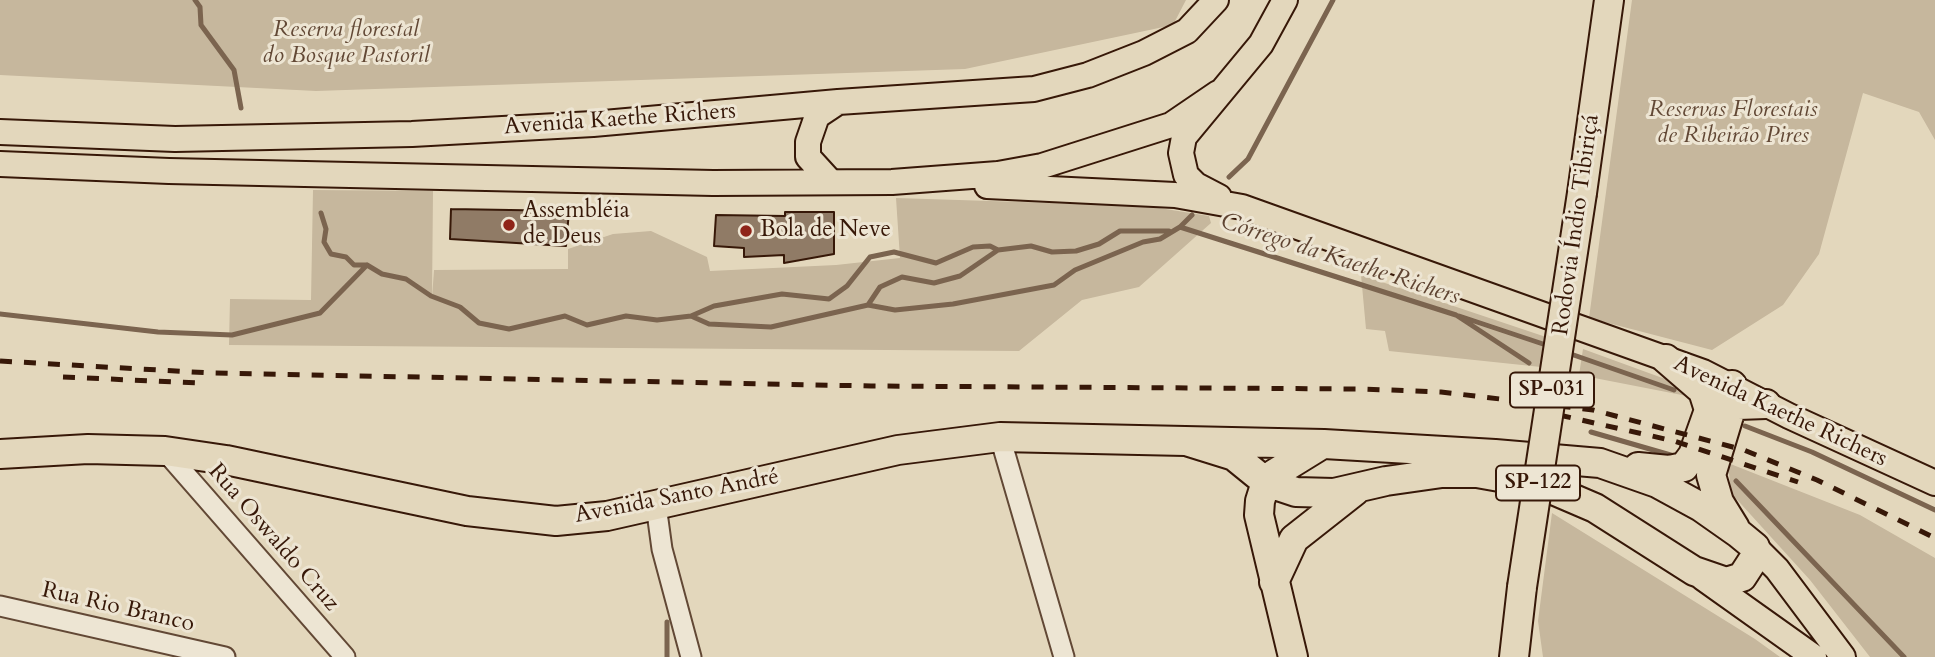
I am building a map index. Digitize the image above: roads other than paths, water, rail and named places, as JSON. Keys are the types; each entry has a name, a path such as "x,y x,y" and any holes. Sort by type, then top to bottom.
{"highway":[{"name":"Rodovia Índio Tibiriçá","path":"1514,657 1609,0"},
{"path":"1666,359 1703,391 1724,401 1766,404"},
{"path":"1600,463 1669,470 1684,467 1724,401"},
{"path":"1694,571 1734,582 1751,568 1746,540 1719,502 1710,475 1724,401"},
{"name":"Avenida Santo André","path":"0,454 88,449 165,451 511,517 556,521 607,516 898,450 1000,436 1091,436 1189,442 1324,444"},
{"name":"Avenida Santo André","path":"1189,442 1234,456 1266,482"},
{"path":"1293,657 1259,515 1266,482 1292,461 1324,444"},
{"path":"1316,494 1306,485 1304,466 1324,444"},
{"name":"SP-122","path":"1324,444 1600,463 1679,493 1746,540"},
{"name":"SP-122","path":"1266,482 1296,492 1316,494 1442,473 1501,476 1539,484 1595,508 1694,571"},
{"path":"1274,582 1294,539 1360,488"}],"main road":[{"name":"Avenida Kaethe Richers","path":"0,132 175,139 412,134 593,124 838,102 1034,89 1088,75 1144,53 1187,31 1216,0"},
{"path":"1242,207 1196,185 1186,174 1181,163 1184,137 1261,44 1285,0"},
{"name":"Avenida Kaethe Richers","path":"0,164 169,171 699,183 829,180 854,184 892,182 998,174 1066,160 1171,125 1218,93"},
{"path":"829,180 808,157 808,142 817,116 838,102"},
{"name":"Avenida Kaethe Richers","path":"892,182 1175,195 1242,207 1666,359"},
{"name":"Avenida Kaethe Richers","path":"1766,404 1935,483"},
{"name":"SP-122","path":"1746,540 1777,569 1843,657"},
{"name":"SP-122","path":"1694,571 1814,657"}],"street":[{"path":"1000,436 1064,657"},
{"name":"Rua Oswaldo Cruz","path":"165,451 345,657"},
{"path":"656,505 663,549 691,657"},
{"name":"Rua Rio Branco","path":"0,606 220,657"}],"waterway":[{"name":"Córrego da Kaethe Richers","path":"195,0 200,7 201,25 234,70 241,108"},
{"path":"1229,177 1248,159 1333,0"},
{"name":"Córrego da Kaethe Richers","path":"321,213 326,229 324,242 331,254 346,257 354,265 367,265 382,274 406,279 431,296 460,307 479,323 509,329 565,316 587,325 626,316 657,320 691,316 709,324 771,327 868,305 895,310 953,304 1054,285 1075,270 1143,242 1160,239 1180,227 1456,315 1529,363"},
{"path":"1180,227 1192,215"},
{"name":"Córrego da Kaethe Richers","path":"868,305 880,287 902,277 934,283 960,276 998,250 1031,246 1052,252 1076,251 1099,244 1120,231 1169,231"},
{"name":"Córrego da Kaethe Richers","path":"691,316 714,306 782,294 829,299 847,286 870,257 894,252 936,263 973,247 990,246 998,250"},
{"path":"0,314 158,332 232,335 320,313 367,265"},
{"path":"1459,316 1549,346"},
{"path":"1565,352 1674,390"},
{"name":"Córrego da Kaethe Richers","path":"1745,426 1812,452 1935,510"},
{"name":"Córrego da Kaethe Richers","path":"1591,432 1674,456"},
{"name":"Córrego da Kaethe Richers","path":"1736,481 1904,657"},
{"path":"667,622 667,657"}],"railway":[{"path":"0,361 211,373 871,386 1362,389 1441,392 1593,410 1744,450 1817,480 1935,538"},
{"path":"63,377 199,383"},
{"path":"1559,415 1674,441 1798,482"}],"place":[{"name":"Assembléia de Deus","path":"509,225"},
{"name":"Bola de Neve","path":"746,231"}],"park label":[{"name":"Reserva florestal do Bosque Pastoril","path":"346,44"},
{"name":"Reservas Florestais de Ribeirão Pires","path":"1733,124"}]}
